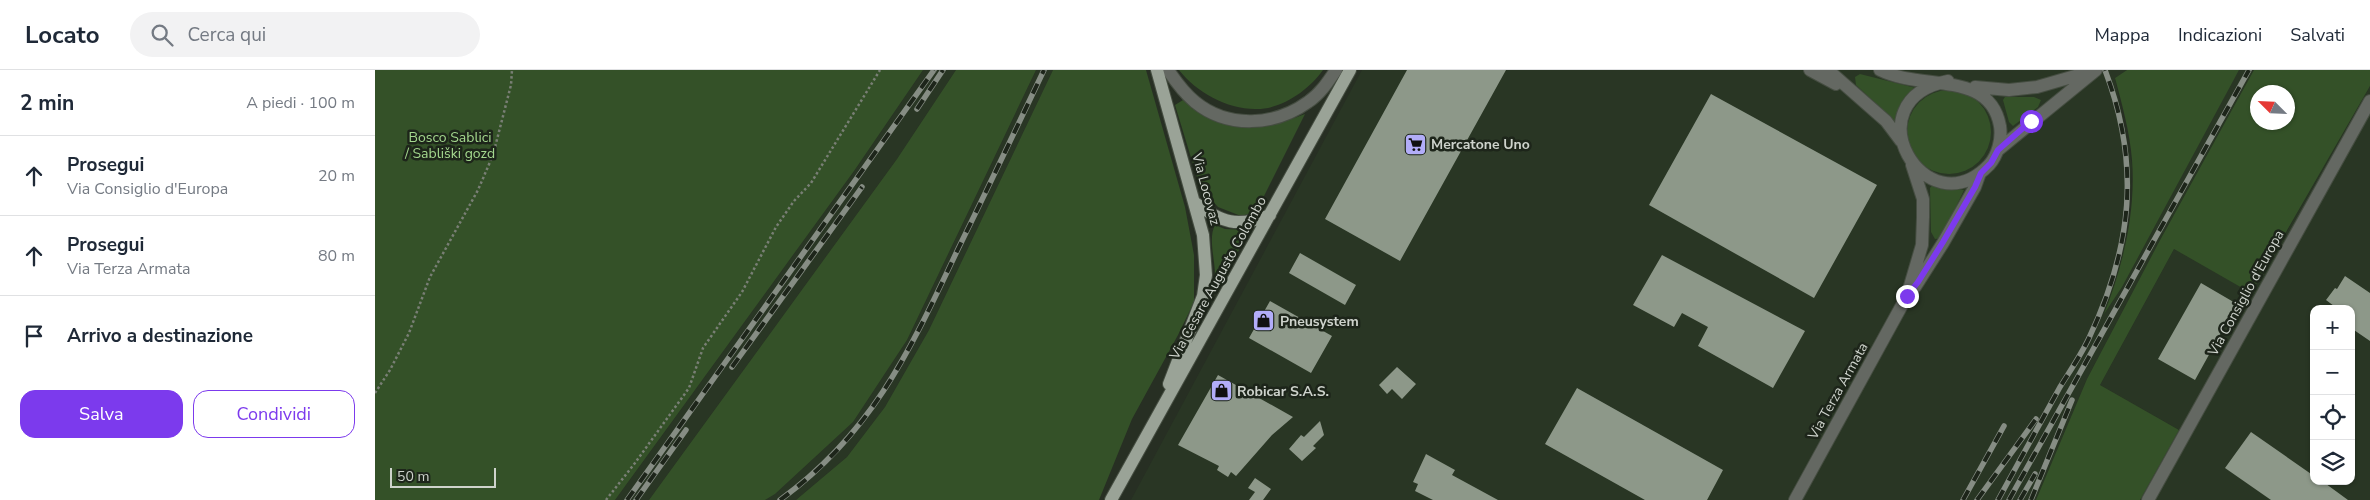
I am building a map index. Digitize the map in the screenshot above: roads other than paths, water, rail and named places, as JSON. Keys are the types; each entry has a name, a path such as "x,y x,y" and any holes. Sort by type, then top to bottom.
{"main road":[{"name":"Via Locovaz","path":"1152,428 1203,296 1206,275 1205,255 1194,202 1157,70"},
{"name":"Via Cesare Augusto Colombo","path":"1111,500 1350,70"},
{"path":"1194,202 1210,214 1237,223 1253,221 1270,215"}],"street":[{"path":"1168,70 1179,86 1195,103 1230,120 1249,122 1273,119 1309,102 1324,88 1335,70"},
{"name":"Via Terza Armata","path":"1810,70 1868,104"},
{"name":"Via Terza Armata","path":"1828,70 1886,121 1901,141 1905,154 1913,165 1937,181 1967,180 1981,173 1991,163 1998,150"},
{"path":"1881,71 1911,79 1962,82 1975,87 2009,90 2037,87 2096,70 1998,150"},
{"path":"1901,141 1901,124 1907,107 1918,93 1934,84 1948,81"},
{"path":"1975,87 1989,99 1998,115 2001,132 1998,150"},
{"name":"Via Consiglio d'Europa","path":"2148,500 2370,101"},
{"name":"Via Terza Armata","path":"1907,296 1922,245 1923,199 1913,165"},
{"name":"Via Terza Armata","path":"1795,500 1907,296 1943,242 1981,173"}],"railway":[{"path":"627,500 934,70"},
{"path":"917,109 943,70"},
{"path":"780,500 813,474 841,446 887,386 924,320 1044,70"},
{"path":"1998,500 2060,387 2086,344 2104,304 2115,271 2127,206 2127,173 2124,139 2105,70"},
{"path":"2009,500 2249,70"},
{"path":"732,367 862,187"},
{"path":"2031,500 2072,400"},
{"path":"1977,500 2036,419"},
{"path":"1963,500 2004,426"},
{"path":"636,500 686,430"},
{"path":"2020,500 2035,474"}],"place":[{"name":"Mercatone Uno","path":"1415,144"},
{"name":"Pneusystem","path":"1264,321"},
{"name":"Robicar S.A.S.","path":"1221,391"}],"park label":[{"name":"Bosco Sablici / Sabliški gozd","path":"450,146"}]}
